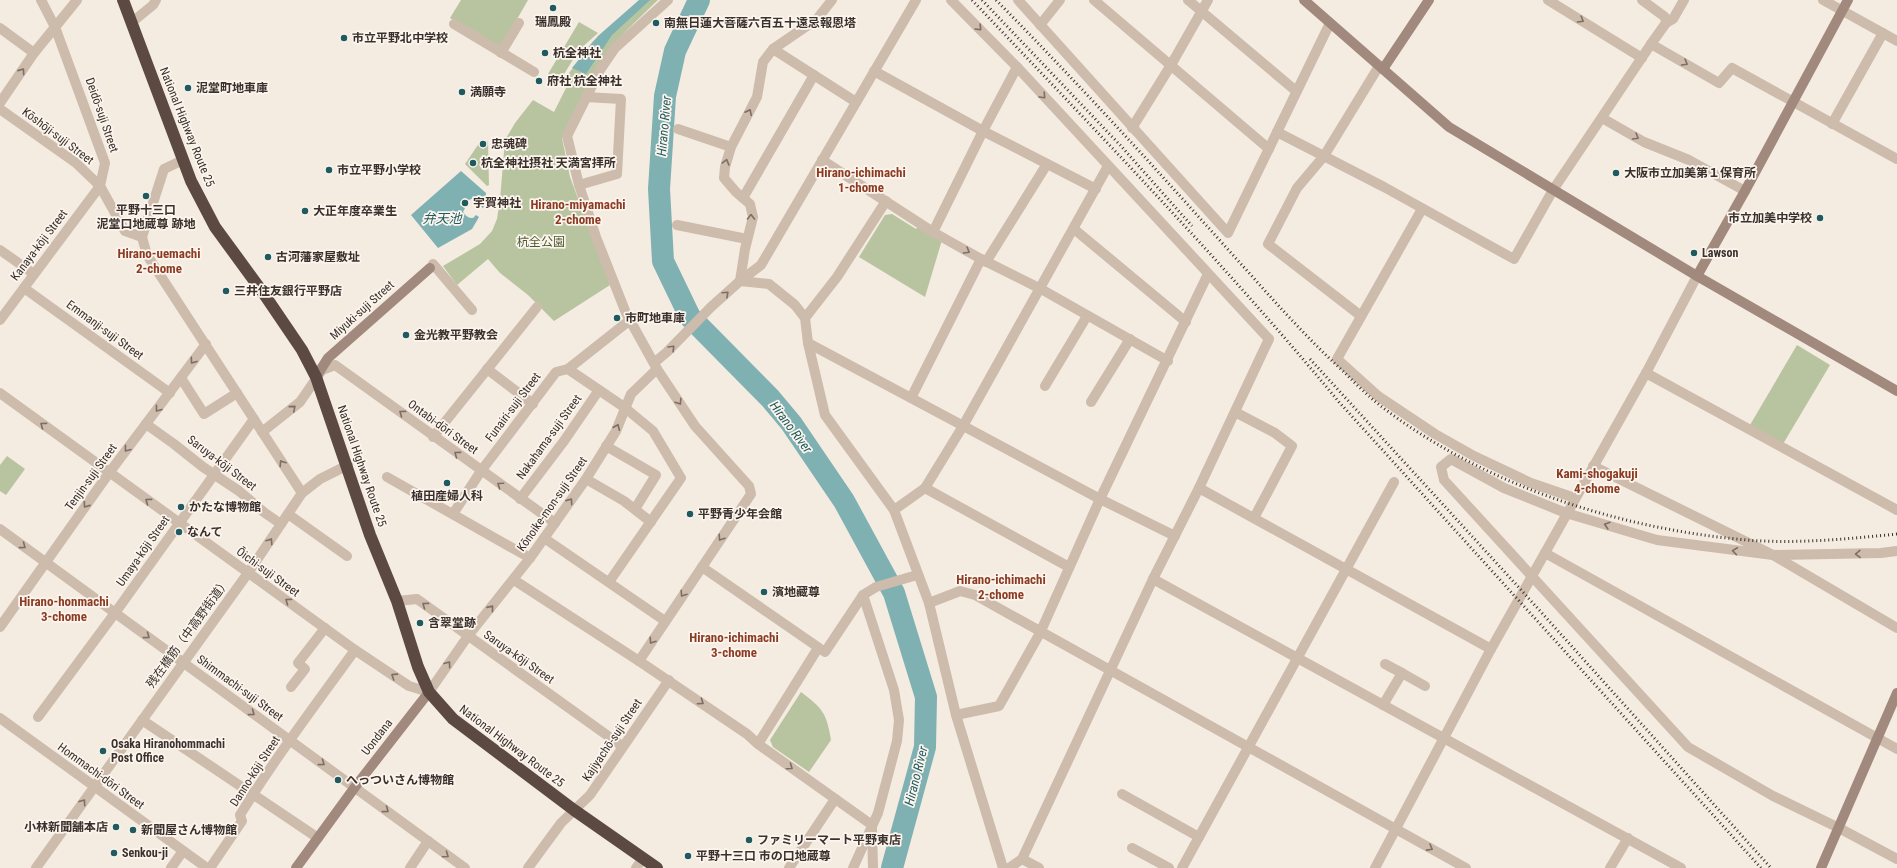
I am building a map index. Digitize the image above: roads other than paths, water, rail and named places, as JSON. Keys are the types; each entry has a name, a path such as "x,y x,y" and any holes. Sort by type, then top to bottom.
{"highway":[{"name":"National Highway Route 25","path":"123,0 191,181 215,227 264,294 302,350 316,377 348,465 370,534 397,602 418,667 429,692 453,719 574,810 640,863 657,868"}],"street":[{"name":"Deidō-suji Street","path":"41,0 56,27 105,163 100,186"},
{"path":"0,103 34,53 77,0"},
{"path":"131,23 156,0"},
{"path":"639,661 751,494 749,486 694,426 630,320 596,237 579,185 567,136 600,70 615,48 668,0"},
{"path":"832,0 817,19 773,49 763,62 757,97 731,147 724,167 724,178 750,204 753,217 740,281 769,284 795,305 805,318 808,343 825,415 894,510 913,576 928,603 956,715 1003,868"},
{"name":"Kōnoike-mon-suji Street","path":"429,692 468,636 514,580 586,478 616,431 624,407 631,394 667,352 711,307 760,265 916,0"},
{"path":"951,0 1017,67 1269,339 1199,488 1153,579 1022,859 1009,868"},
{"path":"1018,0 1228,233 1330,23"},
{"path":"1040,25 1060,0"},
{"path":"1094,0 1269,149"},
{"path":"1188,0 1296,91"},
{"path":"1132,128 1171,65 1208,0"},
{"path":"1362,316 1268,244 1297,188 1324,156 1381,67 1429,0"},
{"path":"1548,0 1642,58"},
{"path":"1642,0 1665,17 1666,23"},
{"path":"1277,132 1514,259 1553,190 1651,44 1666,23 1674,19 1684,0"},
{"path":"1823,0 1897,41"},
{"path":"1375,868 1491,649 1566,513 1646,373 1697,276 1745,191 1848,0"},
{"path":"1307,1 1449,127 1697,276 1897,391"},
{"path":"501,53 519,23"},
{"path":"454,24 534,72"},
{"path":"0,28 34,53"},
{"path":"1832,124 1883,33"},
{"path":"1651,44 1720,83 1732,68 1897,159"},
{"path":"773,49 856,102"},
{"path":"934,232 982,131 1017,67"},
{"path":"874,71 982,131 1096,189"},
{"path":"743,198 814,75"},
{"path":"579,185 616,174 621,99 586,98"},
{"name":"Kōshōji-suji Street","path":"0,109 76,164 100,186"},
{"path":"1602,118 1644,142 1689,160 1745,191"},
{"path":"678,129 731,147"},
{"path":"183,160 164,169 142,237 147,254 302,494"},
{"path":"822,160 934,232 984,261 1041,290 1168,361"},
{"path":"911,398 984,261 1047,164"},
{"path":"894,510 925,488 963,426 1041,290 1108,166"},
{"path":"100,186 126,231 142,237"},
{"name":"Kanaya-kōji Street","path":"0,320 100,186"},
{"path":"805,318 837,277 886,201"},
{"path":"1422,209 1337,358 1378,396 1435,434 1474,456 1531,483 1575,498"},
{"path":"677,225 748,238"},
{"path":"1074,229 1186,322"},
{"path":"0,250 34,274"},
{"name":"Miyuki-suji Street","path":"316,377 328,358 432,266 472,310"},
{"path":"956,715 999,706 1040,633 1100,499 1168,361 1208,274"},
{"name":"Emmanji-suji Street","path":"24,288 170,393"},
{"path":"433,437 537,307"},
{"path":"1045,386 1087,316"},
{"name":"Funairi-suji Street","path":"454,514 481,471 556,372 568,369 630,320"},
{"path":"1091,402 1130,340"},
{"path":"808,343 1100,499 1174,536"},
{"name":"Tenjin-suji Street","path":"0,627 109,473 206,344"},
{"name":"Ontabi-dōri Street","path":"316,377 325,367 335,365 433,437 555,523"},
{"path":"487,369 533,404"},
{"path":"568,369 624,407 653,432 681,478 610,582"},
{"path":"1646,373 1897,510"},
{"path":"262,432 300,402 316,377"},
{"path":"181,378 204,414 237,393"},
{"name":"Nakahama-suji Street","path":"520,498 564,441 599,390"},
{"name":"Ōichi-suji Street","path":"0,393 178,523 356,650 409,686 429,692"},
{"path":"1235,412 1275,433 1292,446 1254,518"},
{"name":"Umaya-kōji Street","path":"38,717 115,613 178,523 254,419"},
{"name":"Saruya-kōji Street","path":"146,424 214,475 239,491 265,513 281,524"},
{"path":"606,446 656,475 635,509"},
{"path":"1897,551 1881,553 1773,556 1657,540 1566,513 1504,488 1451,459 1441,467 1444,480 1531,577 1688,747 1773,796 1839,828 1897,859"},
{"name":"残在橋筋（中高野街道）","path":"36,868 248,573 302,494 320,479 348,465"},
{"path":"1593,466 1773,556 1897,628"},
{"path":"387,477 530,558"},
{"path":"586,478 635,509 651,522"},
{"path":"1182,868 1394,482"},
{"path":"925,488 1069,567"},
{"path":"1199,488 1347,568 1491,649"},
{"path":"288,514 347,556"},
{"name":"Shimmachi-suji Street","path":"0,529 465,868"},
{"path":"544,538 665,621"},
{"path":"1545,553 1897,749"},
{"path":"702,567 825,652 864,595 876,587 913,576"},
{"path":"1153,579 1681,868"},
{"path":"514,580 668,680 747,734 758,744 872,825"},
{"path":"928,603 960,591 970,594 1249,747 1464,868"},
{"path":"853,868 878,813 893,755 899,720 894,690 864,595"},
{"name":"Saruya-kōji Street","path":"397,602 417,599 622,746"},
{"path":"292,687 305,669 298,663 325,628"},
{"path":"758,744 818,648"},
{"name":"Danno-kōji Street","path":"210,868 242,821 240,815 253,794 290,740 356,650"},
{"path":"1385,664 1425,686"},
{"path":"1383,705 1402,673"},
{"name":"Kajiyachō-suji Street","path":"528,868 561,823 590,795 668,680"},
{"name":"Uondana","path":"296,868 355,787 429,692"},
{"path":"1821,868 1897,693"},
{"name":"Hommachi-dōri Street","path":"0,718 207,868"},
{"path":"142,720 318,838"},
{"path":"1122,794 1199,837"},
{"path":"789,868 835,799"},
{"path":"872,825 873,868"},
{"path":"1610,868 1628,838"},
{"path":"410,868 428,842"},
{"path":"1132,848 1169,868"},
{"path":"171,868 183,851"},
{"path":"1022,859 1039,868"}],"water":[{"path":"639,0 650,0 612,35 586,74 572,68 598,36"},
{"name":"弁天池","path":"461,171 486,193 486,203 483,208 480,206 480,200 475,197 469,200 464,198 460,205 465,208 463,212 470,218 473,218 476,215 479,217 472,229 438,248 411,215"}],"waterway":[{"name":"Hirano River","path":"699,0 675,51 665,96 659,189 663,261 690,317 770,398 791,423 844,501 894,593 926,697 925,747 892,868"}],"railway":[{"path":"972,0 1205,248 1339,402 1761,868"},
{"path":"982,0 1120,145 1192,226"},
{"path":"996,0 1111,120 1282,310 1313,342 1373,400 1417,432 1460,457 1505,479 1552,498 1600,513 1649,525 1698,534 1766,541 1860,538 1897,534"},
{"path":"1310,359 1523,592 1771,868"}],"place":[{"name":"瑞鳳殿","path":"553,8"},
{"name":"南無日蓮大菩薩六百五十遠忌報恩塔","path":"656,23"},
{"name":"市立平野北中学校","path":"344,38"},
{"name":"杭全神社","path":"545,53"},
{"name":"府社 杭全神社","path":"539,81"},
{"name":"泥堂町地車庫","path":"188,88"},
{"name":"満願寺","path":"462,92"},
{"name":"忠魂碑","path":"483,144"},
{"name":"杭全神社摂社 天満宮拝所","path":"473,163"},
{"name":"市立平野小学校","path":"329,170"},
{"name":"大阪市立加美第１保育所","path":"1616,173"},
{"name":"平野十三口 泥堂口地蔵尊 跡地","path":"146,196"},
{"name":"宇賀神社","path":"465,203"},
{"name":"大正年度卒業生","path":"305,211"},
{"name":"市立加美中学校","path":"1820,218"},
{"name":"Lawson","path":"1694,253"},
{"name":"古河藩家屋敷址","path":"268,257"},
{"name":"三井住友銀行平野店","path":"226,291"},
{"name":"市町地車庫","path":"617,318"},
{"name":"金光教平野教会","path":"406,335"},
{"name":"植田産婦人科","path":"447,483"},
{"name":"かたな博物館","path":"181,507"},
{"name":"平野青少年会館","path":"690,514"},
{"name":"なんて","path":"179,532"},
{"name":"濱地藏尊","path":"764,592"},
{"name":"含翠堂跡","path":"420,623"},
{"name":"Osaka Hiranohommachi Post Office","path":"103,751"},
{"name":"へっついさん博物館","path":"338,780"},
{"name":"小林新聞舗本店","path":"116,827"},
{"name":"新聞屋さん博物館","path":"133,830"},
{"name":"ファミリーマート平野東店","path":"749,840"},
{"name":"Senkou-ji","path":"114,853"},
{"name":"平野十三口 市の口地蔵尊","path":"688,856"}],"district":[{"name":"Hirano-ichimachi 1-chome","path":"861,180"},
{"name":"Hirano-miyamachi 2-chome","path":"578,212"},
{"name":"Hirano-uemachi 2-chome","path":"159,260"},
{"name":"Kami-shogakuji 4-chome","path":"1597,480"},
{"name":"Hirano-ichimachi 2-chome","path":"1001,586"},
{"name":"Hirano-honmachi 3-chome","path":"64,608"},
{"name":"Hirano-ichimachi 3-chome","path":"734,644"}],"park label":[{"name":"杭全公園","path":"541,242"}]}
